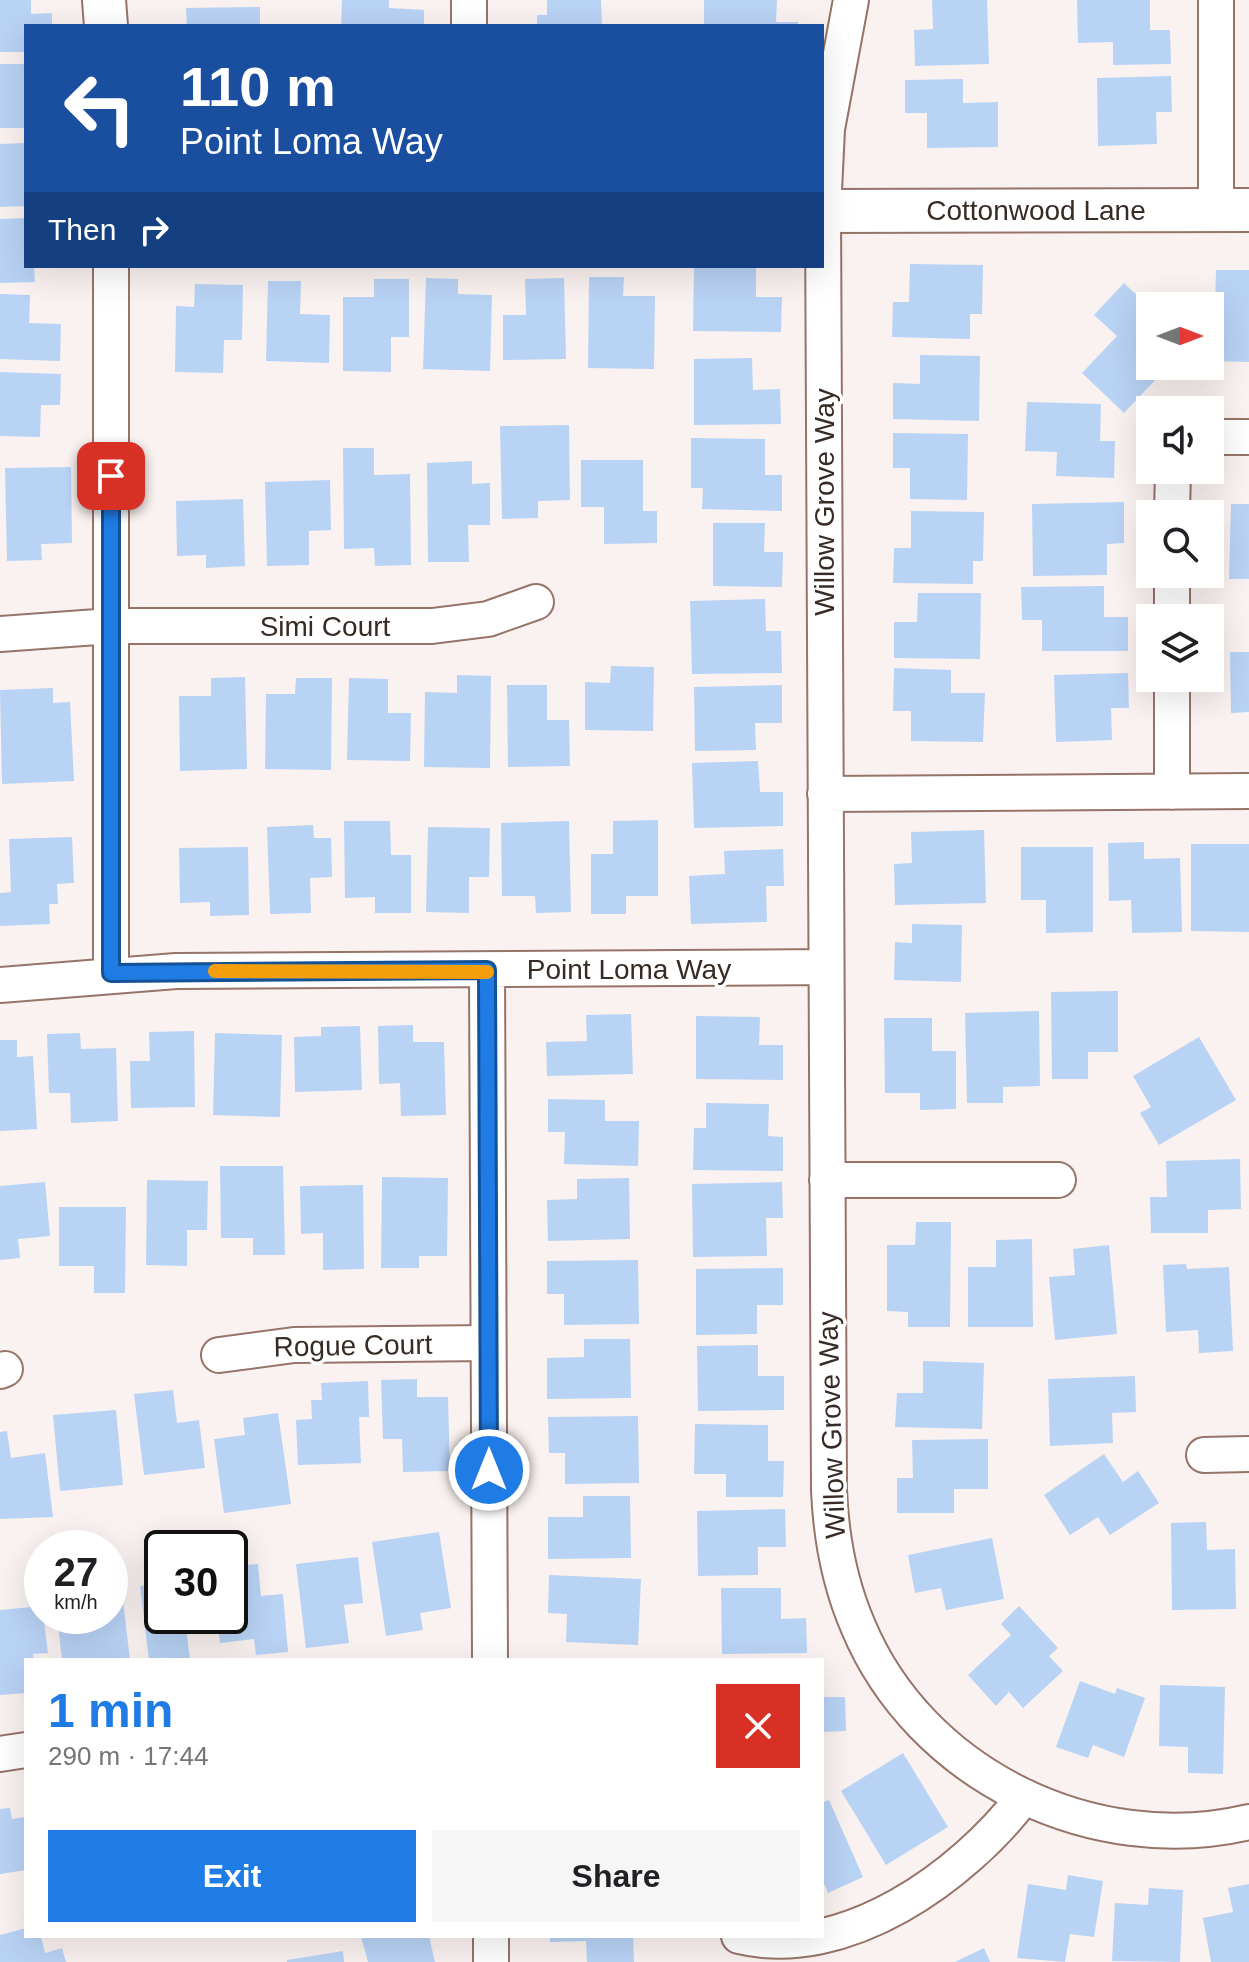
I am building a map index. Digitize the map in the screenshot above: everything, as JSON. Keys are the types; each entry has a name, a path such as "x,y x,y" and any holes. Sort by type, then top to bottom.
{"street":[{"path":"104,0 106,24"},
{"path":"469,0 469,24"},
{"name":"Willow Grove Way","path":"824,178 827,129 851,0"},
{"path":"1216,0 1232,210"},
{"name":"Cottonwood Lane","path":"824,211 1232,210"},
{"path":"111,268 111,973"},
{"name":"Willow Grove Way","path":"822,268 829,1490 836,1562 846,1596 875,1661 918,1719 971,1766 1023,1798 1056,1811 1126,1828 1198,1830 1249,1822"},
{"path":"1224,437 1249,437"},
{"name":"Simi Court","path":"0,634 111,626 432,626 488,619 536,602"},
{"path":"1172,692 1172,792"},
{"path":"825,794 1249,791"},
{"name":"Point Loma Way","path":"0,985 111,973 826,967"},
{"path":"487,970 490,1658"},
{"path":"827,1180 1058,1180"},
{"name":"Rogue Court","path":"219,1355 294,1345 488,1343"},
{"path":"1204,1455 1249,1454"},
{"path":"0,1754 24,1750"},
{"path":"746,1938 776,1946 803,1946 889,1917 958,1870 1000,1828 1023,1798"},
{"path":"491,1938 491,1962"}],"building":[{"path":"0,0 31,0 31,14 52,13 52,24 24,24 24,52 0,52"},
{"path":"342,0 389,0 389,8 424,10 424,24 341,24"},
{"path":"547,0 601,0 602,24 537,24 537,15 547,15"},
{"path":"704,0 777,0 776,22 798,22 798,24 704,24"},
{"path":"932,0 987,0 989,64 915,66 914,30 933,29"},
{"path":"1077,0 1150,0 1150,30 1170,30 1171,64 1113,65 1113,42 1078,43"},
{"path":"260,7 260,24 187,24 186,8"},
{"path":"0,64 24,64 24,128 0,128"},
{"path":"1171,76 1172,112 1156,112 1157,144 1098,146 1097,78"},
{"path":"963,79 963,103 998,102 998,147 927,148 927,113 905,113 905,80"},
{"path":"24,143 24,206 0,207 0,144"},
{"path":"24,218 24,268 34,268 35,282 0,283 0,219"},
{"path":"910,264 983,265 982,314 970,314 970,339 892,337 893,302 909,302"},
{"path":"694,268 756,268 756,297 782,297 781,332 693,331"},
{"path":"1216,270 1249,270 1249,362 1224,361 1224,292 1216,292"},
{"path":"589,277 624,277 623,296 655,296 654,369 588,368"},
{"path":"426,278 458,279 458,294 492,295 490,371 423,369"},
{"path":"564,278 566,359 503,360 503,315 526,315 525,279"},
{"path":"374,279 409,279 409,337 391,337 391,372 343,371 343,297 374,297"},
{"path":"268,281 301,281 300,314 330,315 329,363 266,361"},
{"path":"1124,283 1136,295 1136,380 1155,380 1140,396 1136,396 1136,400 1124,413 1082,373 1117,336 1094,315"},
{"path":"195,284 243,285 242,340 224,340 223,373 175,372 176,306 194,307"},
{"path":"0,294 30,295 29,323 61,324 60,361 0,359"},
{"path":"920,355 980,356 979,421 893,419 893,383 920,384"},
{"path":"752,358 753,390 780,389 781,424 694,425 694,359"},
{"path":"0,372 61,374 60,405 41,405 40,437 0,436"},
{"path":"1027,402 1101,404 1100,441 1115,441 1114,478 1056,476 1057,452 1025,451"},
{"path":"569,425 570,500 538,501 538,518 502,519 500,426"},
{"path":"893,433 968,434 967,500 910,499 910,468 893,468"},
{"path":"691,438 765,439 765,475 782,475 782,511 702,509 703,488 691,488"},
{"path":"343,448 374,448 374,475 410,474 411,565 375,566 374,548 344,549"},
{"path":"581,460 643,460 643,511 657,511 657,543 604,544 604,507 581,507"},
{"path":"472,461 472,484 490,483 490,525 468,525 469,562 428,562 427,463"},
{"path":"71,467 72,543 41,544 42,560 7,561 5,468"},
{"path":"330,480 331,530 309,531 309,565 267,566 265,482"},
{"path":"243,499 245,566 206,568 206,555 177,556 176,501"},
{"path":"1124,502 1124,543 1107,544 1107,575 1033,576 1032,504"},
{"path":"1231,504 1249,504 1249,579 1229,579"},
{"path":"911,511 984,512 983,561 973,561 973,584 893,583 894,548 911,548"},
{"path":"713,523 765,523 764,552 783,552 782,587 713,586"},
{"path":"1104,586 1104,617 1128,617 1128,651 1042,651 1042,620 1022,620 1021,587"},
{"path":"918,593 981,593 980,659 894,658 894,622 917,622"},
{"path":"765,599 766,631 781,631 782,673 692,674 690,601"},
{"path":"1230,652 1249,652 1249,712 1231,713"},
{"path":"611,666 654,667 653,731 585,730 585,682 610,683"},
{"path":"894,668 951,670 951,693 985,693 983,742 911,741 911,711 893,711"},
{"path":"1128,673 1129,708 1111,708 1112,740 1056,742 1054,675"},
{"path":"457,675 491,676 490,768 424,767 425,692 457,693"},
{"path":"245,677 247,769 180,771 179,696 211,696 211,678"},
{"path":"296,678 332,678 331,770 265,769 266,694 295,694"},
{"path":"349,678 388,679 388,713 411,713 410,761 347,760"},
{"path":"507,685 547,685 547,720 569,720 570,766 508,767"},
{"path":"782,685 782,723 755,723 756,750 695,751 694,687"},
{"path":"53,688 53,703 70,702 74,781 2,784 0,690"},
{"path":"758,761 760,792 783,792 783,826 694,828 692,763"},
{"path":"658,820 658,896 626,896 626,914 591,914 591,854 613,854 613,821"},
{"path":"344,821 390,821 391,855 411,855 411,913 375,913 375,897 345,898"},
{"path":"569,821 571,912 536,913 535,896 502,896 501,823"},
{"path":"313,825 314,838 331,838 332,877 310,878 311,913 270,914 267,827"},
{"path":"428,827 490,828 489,877 469,877 469,913 426,912"},
{"path":"984,830 986,903 895,905 894,864 912,863 911,832"},
{"path":"72,837 74,883 57,884 58,904 49,904 50,924 0,926 0,893 11,892 9,839"},
{"path":"1144,842 1144,859 1180,858 1182,932 1132,933 1131,900 1109,901 1108,843"},
{"path":"1191,844 1249,844 1249,932 1191,931"},
{"path":"248,847 249,915 210,916 210,902 180,903 179,848"},
{"path":"1021,847 1093,847 1093,932 1046,933 1046,900 1021,900"},
{"path":"783,849 784,886 766,886 767,922 691,924 689,876 725,874 724,851"},
{"path":"912,924 962,925 961,982 894,980 895,942 912,943"},
{"path":"1118,991 1118,1052 1088,1052 1088,1079 1052,1079 1051,992"},
{"path":"1039,1011 1040,1086 1003,1087 1003,1103 967,1103 965,1013"},
{"path":"631,1014 633,1074 547,1076 546,1042 587,1041 586,1015"},
{"path":"696,1016 760,1017 759,1045 783,1045 783,1080 696,1079"},
{"path":"884,1018 932,1018 932,1051 956,1051 956,1109 920,1110 920,1093 885,1093"},
{"path":"413,1025 413,1042 444,1042 446,1115 401,1116 400,1083 379,1084 378,1026"},
{"path":"360,1026 362,1090 295,1092 294,1037 321,1036 321,1027"},
{"path":"194,1031 195,1107 131,1108 130,1061 150,1061 149,1032"},
{"path":"80,1033 81,1049 116,1048 118,1121 71,1123 70,1093 49,1093 47,1034"},
{"path":"215,1033 282,1035 280,1117 213,1115"},
{"path":"1199,1037 1236,1100 1159,1145 1140,1113 1151,1107 1133,1076"},
{"path":"0,1040 17,1040 17,1057 33,1056 37,1129 0,1131"},
{"path":"548,1099 605,1100 605,1121 639,1121 638,1166 564,1164 565,1132 548,1132"},
{"path":"706,1103 769,1104 768,1136 783,1137 783,1171 693,1170 694,1128 706,1128"},
{"path":"1240,1159 1241,1209 1208,1210 1208,1233 1151,1233 1150,1197 1167,1197 1166,1161"},
{"path":"220,1166 283,1166 285,1255 253,1255 253,1238 221,1238"},
{"path":"382,1177 448,1178 447,1256 419,1256 419,1268 381,1268"},
{"path":"629,1178 630,1239 548,1241 547,1200 577,1199 577,1179"},
{"path":"147,1180 208,1181 207,1230 187,1230 187,1266 146,1265"},
{"path":"45,1182 50,1236 18,1239 20,1258 0,1260 0,1186"},
{"path":"782,1182 783,1218 766,1218 767,1256 693,1257 692,1184"},
{"path":"363,1185 364,1269 323,1270 323,1233 301,1234 300,1186"},
{"path":"59,1207 126,1207 125,1293 94,1293 94,1266 59,1266"},
{"path":"916,1222 951,1222 950,1327 908,1327 908,1312 887,1311 887,1245 915,1245"},
{"path":"1032,1239 1033,1327 968,1327 968,1267 996,1267 996,1240"},
{"path":"1109,1245 1117,1334 1055,1340 1049,1277 1075,1275 1073,1249"},
{"path":"638,1260 639,1324 564,1325 564,1294 547,1294 547,1261"},
{"path":"1186,1264 1187,1269 1229,1267 1233,1351 1199,1353 1198,1330 1166,1332 1163,1265"},
{"path":"783,1268 783,1305 757,1305 757,1334 696,1335 696,1269"},
{"path":"584,1339 630,1339 631,1398 547,1399 547,1358 584,1357"},
{"path":"758,1345 758,1376 784,1376 784,1410 698,1411 697,1346"},
{"path":"923,1361 984,1363 982,1429 895,1427 897,1393 923,1393"},
{"path":"1135,1376 1136,1412 1112,1413 1113,1443 1050,1446 1048,1379"},
{"path":"417,1379 417,1397 448,1397 450,1471 403,1472 402,1439 383,1439 381,1380"},
{"path":"368,1381 369,1417 359,1417 361,1463 298,1465 296,1420 312,1419 311,1400 322,1400 321,1383"},
{"path":"173,1390 177,1423 199,1420 205,1468 144,1475 134,1394"},
{"path":"116,1410 123,1485 60,1491 53,1415"},
{"path":"278,1413 291,1504 224,1513 214,1439 245,1435 243,1418"},
{"path":"638,1416 639,1483 565,1484 565,1453 549,1453 548,1417"},
{"path":"695,1424 768,1425 768,1461 784,1461 783,1497 726,1497 726,1474 694,1474"},
{"path":"7,1431 11,1458 45,1453 53,1517 0,1519 0,1432"},
{"path":"988,1439 988,1489 954,1489 954,1513 897,1513 897,1478 913,1478 912,1440"},
{"path":"1104,1454 1123,1482 1138,1471 1159,1503 1110,1535 1098,1517 1070,1535 1044,1495"},
{"path":"583,1496 630,1496 631,1558 548,1559 548,1517 583,1517"},
{"path":"785,1509 786,1547 758,1547 758,1575 698,1576 697,1511"},
{"path":"1206,1522 1207,1550 1235,1549 1236,1609 1172,1610 1171,1523"},
{"path":"439,1532 451,1608 420,1613 423,1630 386,1636 372,1542"},
{"path":"992,1538 1004,1599 946,1610 941,1588 915,1593 908,1555"},
{"path":"358,1557 363,1603 344,1605 349,1643 306,1648 296,1564"},
{"path":"258,1564 261,1596 283,1594 288,1652 256,1655 254,1639 220,1643 219,1634 248,1634 248,1565"},
{"path":"549,1575 641,1579 638,1645 566,1642 567,1614 548,1613"},
{"path":"144,1585 144,1619 140,1586"},
{"path":"721,1588 781,1588 781,1619 806,1618 807,1653 722,1654"},
{"path":"1019,1606 1058,1648 1049,1656 1063,1671 1023,1708 1009,1692 996,1706 968,1675 1011,1635 1001,1624"},
{"path":"24,1608 24,1634 46,1634 48,1653 24,1658 24,1693 0,1695 0,1610"},
{"path":"59,1634 127,1634 130,1658 62,1658"},
{"path":"146,1634 187,1634 190,1658 149,1658"},
{"path":"1080,1681 1115,1694 1117,1688 1145,1698 1124,1757 1093,1745 1088,1758 1056,1747"},
{"path":"1160,1685 1225,1687 1223,1774 1188,1773 1188,1747 1159,1746"},
{"path":"824,1697 845,1697 846,1731 824,1732"},
{"path":"903,1753 948,1827 886,1865 841,1791"},
{"path":"829,1800 863,1877 828,1893 824,1884 824,1802"},
{"path":"10,1808 12,1819 24,1817 24,1870 0,1874 0,1809"},
{"path":"1068,1875 1103,1881 1094,1937 1070,1934 1065,1962 1017,1958 1028,1884 1066,1890"},
{"path":"1249,1884 1249,1962 1211,1962 1203,1918 1233,1912 1228,1888"},
{"path":"1149,1888 1183,1890 1180,1962 1112,1961 1115,1903 1148,1905"},
{"path":"24,1929 24,1938 41,1938 45,1953 62,1948 66,1962 0,1962 0,1935"},
{"path":"362,1938 429,1938 435,1962 368,1962"},
{"path":"550,1938 633,1938 634,1962 587,1962 586,1941 550,1942"},
{"path":"984,1948 990,1962 955,1962"},
{"path":"343,1951 344,1962 287,1962 287,1960"}],"slow traffic":[{"path":"215,971 487,972"}],"route":[{"path":"111,476 111,973 487,970 489,1470"}]}
